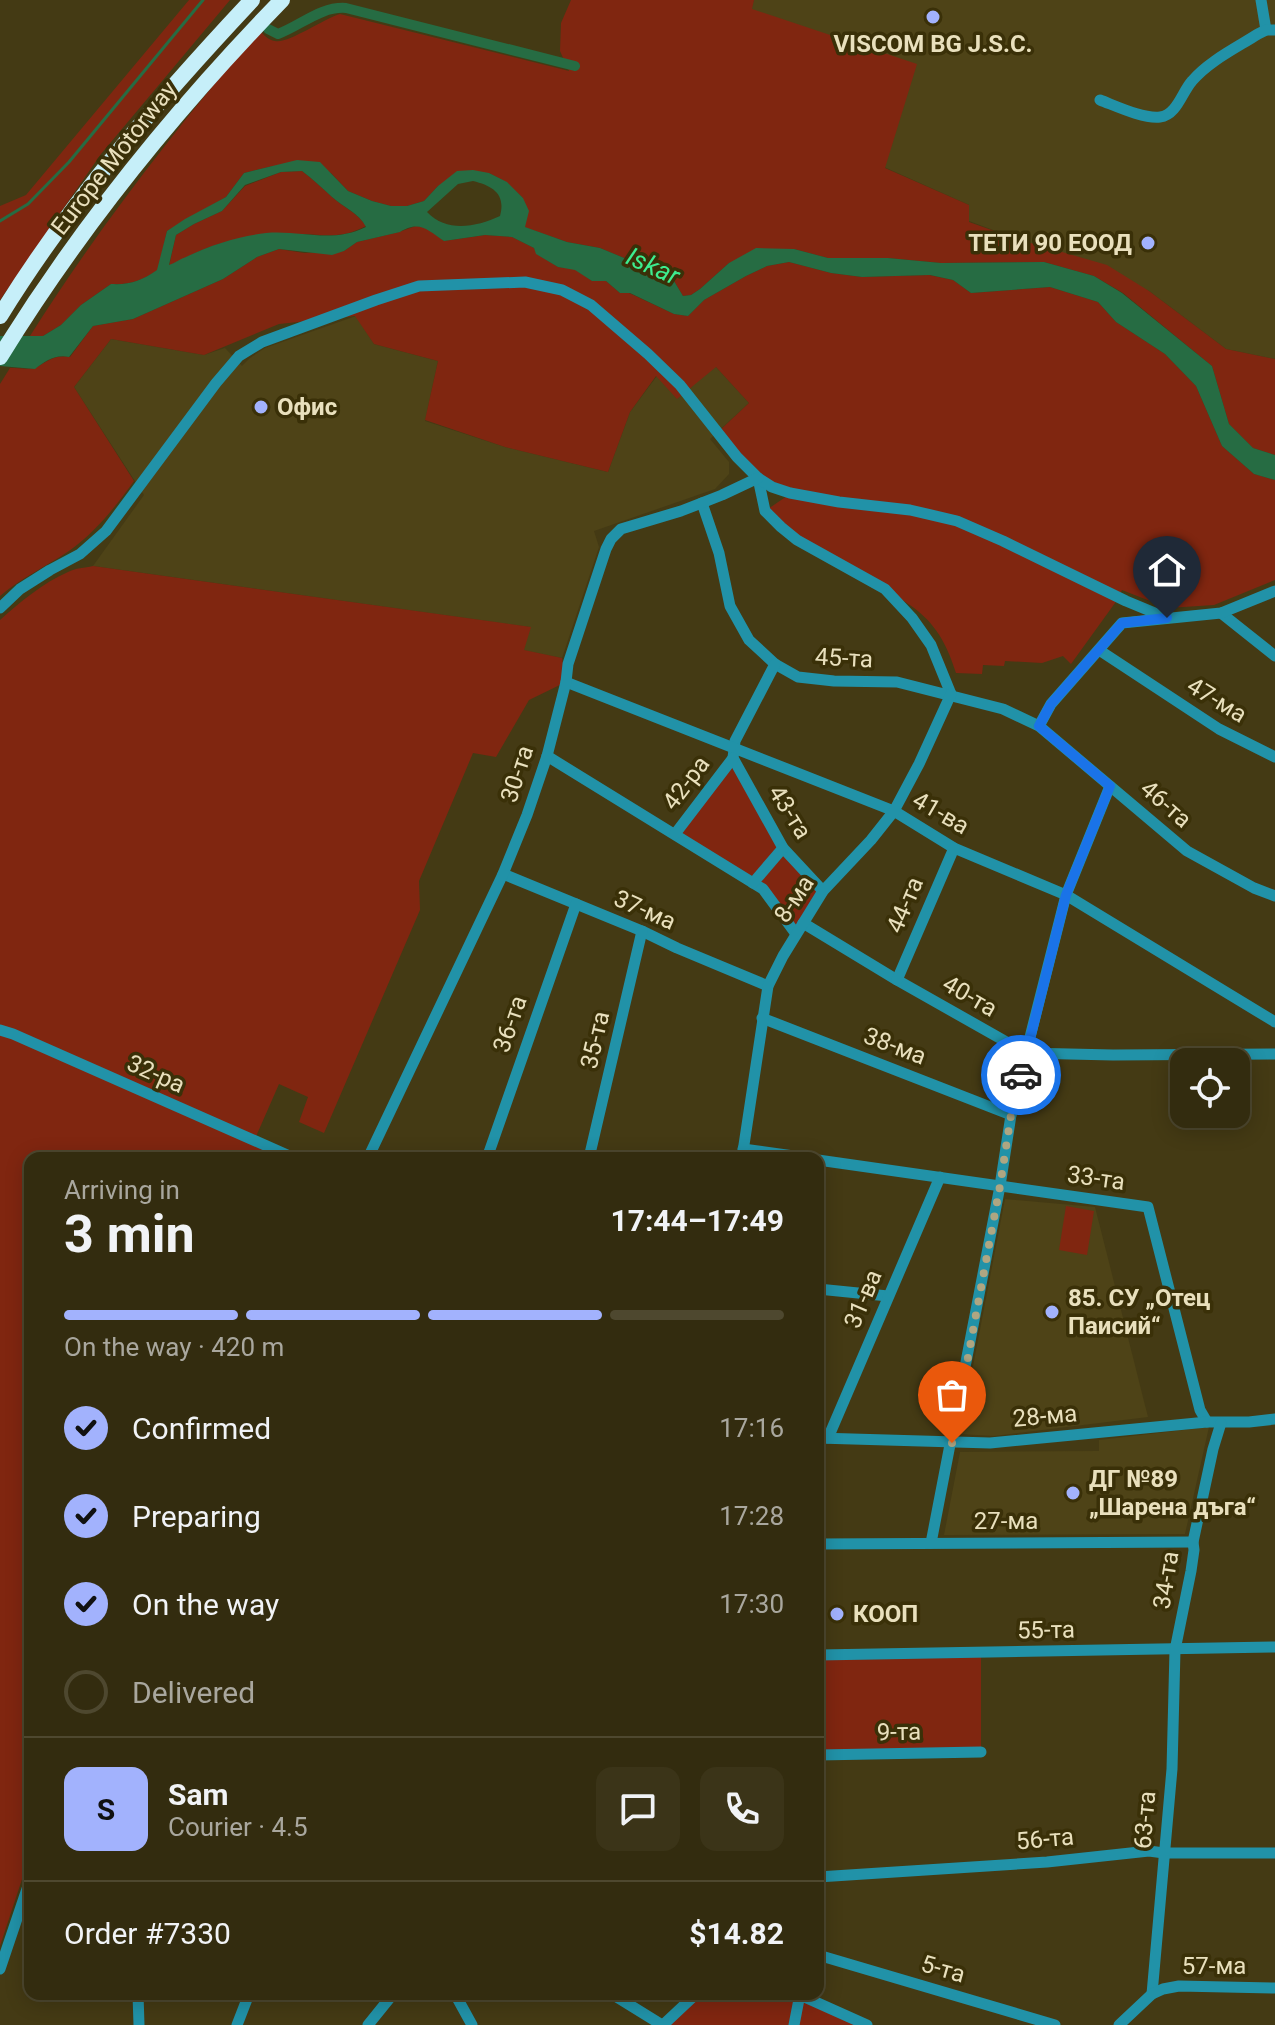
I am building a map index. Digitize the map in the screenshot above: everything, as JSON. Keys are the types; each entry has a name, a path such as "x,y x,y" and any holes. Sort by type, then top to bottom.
{"highway":[{"name":"Europe Motorway","path":"0,316 69,214 163,98 252,0"},
{"name":"Europe Motorway","path":"0,357 87,227 180,111 282,0"}],"street":[{"path":"1100,100 1147,116 1169,114 1187,86 1202,71 1270,30 1261,0"},
{"path":"0,608 20,589 80,554 106,531 239,356 262,342 419,286 525,282 562,290 591,305 680,385 737,457 772,487 790,493 910,510 957,521 1167,618"},
{"path":"758,478 765,511 781,527 797,540 885,589 912,618 931,645 951,694"},
{"name":"30-та","path":"371,1152 503,874 527,815 547,756 568,664 611,539 621,529 702,503 758,478"},
{"name":"45-та","path":"702,503 719,553 730,606 749,640 775,664 798,677 897,682 951,694"},
{"path":"1122,623 1221,613 1275,591"},
{"path":"1039,726 1051,704 1122,623 1126,601"},
{"path":"1221,613 1275,656"},
{"name":"47-ма","path":"1099,650 1219,729 1275,757"},
{"name":"42-ра","path":"675,834 733,753 735,741 775,664"},
{"name":"41-ва","path":"566,682 733,753 894,811 954,848 1066,895 1275,1022"},
{"name":"46-та","path":"951,694 1003,709 1039,726 1187,851 1254,888 1275,896"},
{"name":"8-ма","path":"743,1152 768,986 823,891 894,811 951,694"},
{"name":"43-та","path":"733,753 783,848 823,891"},
{"name":"40-та","path":"547,756 763,889 799,928 1026,1053 1275,1054"},
{"path":"931,1543 1011,1115 1066,895 1110,786"},
{"path":"753,883 783,848"},
{"name":"44-та","path":"897,980 954,848"},
{"name":"37-ма","path":"503,874 768,986"},
{"name":"36-та","path":"489,1152 576,904"},
{"name":"35-та","path":"590,1152 642,931"},
{"name":"38-ма","path":"762,1018 1011,1115"},
{"name":"32-ра","path":"0,1030 280,1152"},
{"name":"33-та","path":"824,1161 1148,1207 1200,1410 1207,1422"},
{"name":"31-ва","path":"824,1436 940,1177"},
{"path":"824,1290 888,1296"},
{"name":"28-ма","path":"824,1438 952,1443 1019,1441 1207,1422 1275,1419"},
{"name":"34-та","path":"1175,1650 1191,1571 1193,1542 1221,1423"},
{"name":"27-ма","path":"824,1544 1193,1542"},
{"name":"55-та","path":"824,1655 1275,1647"},
{"name":"63-та","path":"1152,1994 1172,1769 1175,1650"},
{"name":"9-та","path":"824,1755 981,1752"},
{"name":"56-та","path":"824,1877 1047,1862 1149,1851 1275,1853"},
{"path":"0,1969 24,1898"},
{"name":"5-та","path":"824,1957 1055,2025"},
{"name":"57-ма","path":"1119,2025 1152,1994 1163,1989 1179,1986 1275,1988"},
{"path":"138,2000 139,2025"},
{"path":"237,2025 247,2000"},
{"path":"368,2025 388,2000"},
{"path":"458,2000 472,2025"},
{"path":"622,2000 663,2025 685,2000"},
{"path":"794,2025 799,2000"},
{"path":"811,2000 867,2025"}],"shaded area":[{"path":"189,0 230,0 101,154 0,300 0,206 26,195"},
{"path":"571,0 754,0 752,9 917,64 885,168 969,205 969,222 1107,265 1149,291 1226,349 1275,359 1275,455 1253,448 1229,424 1212,366 1123,293 1094,276 1044,262 941,263 888,258 828,258 794,249 729,263 700,289 683,296 674,281 662,277 648,264 524,227 523,198 506,182 489,173 438,186 424,201 391,206 348,191 331,173 273,166 244,173 226,197 167,231 158,270 135,282 111,284 81,305 61,325 43,336 30,336 139,179 259,30 270,40 281,41 340,14 569,71 560,51 561,23"},
{"path":"754,0 1275,0 1275,359 1226,349 1149,291 969,221 969,205 884,167 751,9"},
{"path":"297,160 320,162 348,191 391,206 407,206 424,201 457,171 489,173 507,182 523,198 529,211 525,227 648,264 662,277 674,281 683,296 691,295 729,263 756,248 794,249 828,258 888,258 941,263 1044,262 1094,276 1122,293 1212,366 1229,424 1253,448 1275,455 1275,480 1254,474 1222,446 1196,386 1165,354 1116,322 1098,302 1050,287 971,293 953,280 930,275 862,277 789,262 767,266 746,276 704,300 688,316 674,314 630,293 620,293 606,281 592,281 575,270 558,267 536,254 534,248 512,237 485,235 444,241 418,227 357,242 332,255 279,249 257,257 223,279 133,319 93,326 69,357 51,359 35,369 0,366 0,336 43,336 111,284 135,282 157,270 167,231 226,197 244,173","holes":["302,171 355,214 366,227 328,236 279,233 246,236 169,265 176,235 222,211 245,185 281,172","473,181 496,192 501,202 500,216 462,226 443,223 427,212 458,184"]},
{"path":"302,171 366,226 338,235 294,234 234,240 204,249 169,266 176,235 222,211 245,186 281,172"},
{"path":"416,226 426,227 444,241 485,235 512,237 534,248 537,254 558,267 575,269 592,281 606,281 620,293 629,293 674,314 688,316 704,300 746,276 767,266 789,262 862,277 929,275 953,280 971,293 1050,287 1098,302 1116,322 1165,354 1196,386 1222,446 1254,474 1275,480 1275,580 1214,605 1168,608 1122,590 1071,664 1063,656 1042,663 1005,661 1004,666 983,665 982,674 956,673 947,649 925,617 832,560 765,511 790,494 772,487 718,432 749,403 716,367 677,399 656,376 630,412 608,472 505,447 425,420 438,361 374,344 355,316 279,324 204,355 111,339 74,387 134,481 79,544 0,596 0,384 10,368 34,368 56,357 70,357 93,326 133,319 223,279 257,257 279,249 304,253 344,251 357,242"},
{"path":"356,316 374,344 438,361 425,421 505,447 608,472 630,412 657,376 716,367 749,403 710,439 729,462 729,474 715,489 594,531 599,547 562,658 523,650 530,627 93,566 144,495 74,387 111,339 204,355 225,348 242,366 265,348"},
{"path":"93,566 531,627 524,650 562,658 566,682 529,700 496,757 473,753 419,881 420,910 324,1133 299,1122 308,1097 279,1084 254,1141 271,1148 272,1152 24,1152 24,1873 0,1946 0,620 50,582 71,571"},
{"path":"733,758 783,848 823,891 796,934 773,902 675,834"},
{"name":"85. СУ „Отец Паисий“","path":"1005,1199 1095,1207 1148,1417 994,1436 960,1434"},
{"path":"1066,1206 1094,1211 1087,1255 1059,1250"},
{"name":"ДГ №89 „Шарена дъга“","path":"1209,1427 1185,1534 944,1535 960,1452 1099,1451 1099,1440"},
{"path":"981,1653 981,1752 824,1755 824,1655"},
{"path":"690,2000 813,2000 867,2025 663,2025"}],"waterway":[{"path":"0,221 28,204 69,162 203,0"},
{"path":"268,29 278,34 319,13 346,8 575,66"}],"way so far":[{"path":"952,1443 1011,1115 1021,1075"}],"place":[{"name":"VISCOM BG J.S.C.","path":"933,17"},
{"name":"ТЕТИ 90 ЕООД","path":"1148,243"},
{"name":"Офис","path":"261,407"},
{"name":"85. СУ „Отец Паисий“","path":"1052,1312"},
{"name":"ДГ №89 „Шарена дъга“","path":"1073,1493"},
{"name":"КООП","path":"837,1614"}],"route":[{"path":"1021,1075 1066,895 1110,786 1039,726 1051,704 1122,623 1167,618"}],"water label":[{"name":"Iskar","path":"653,266"}]}
